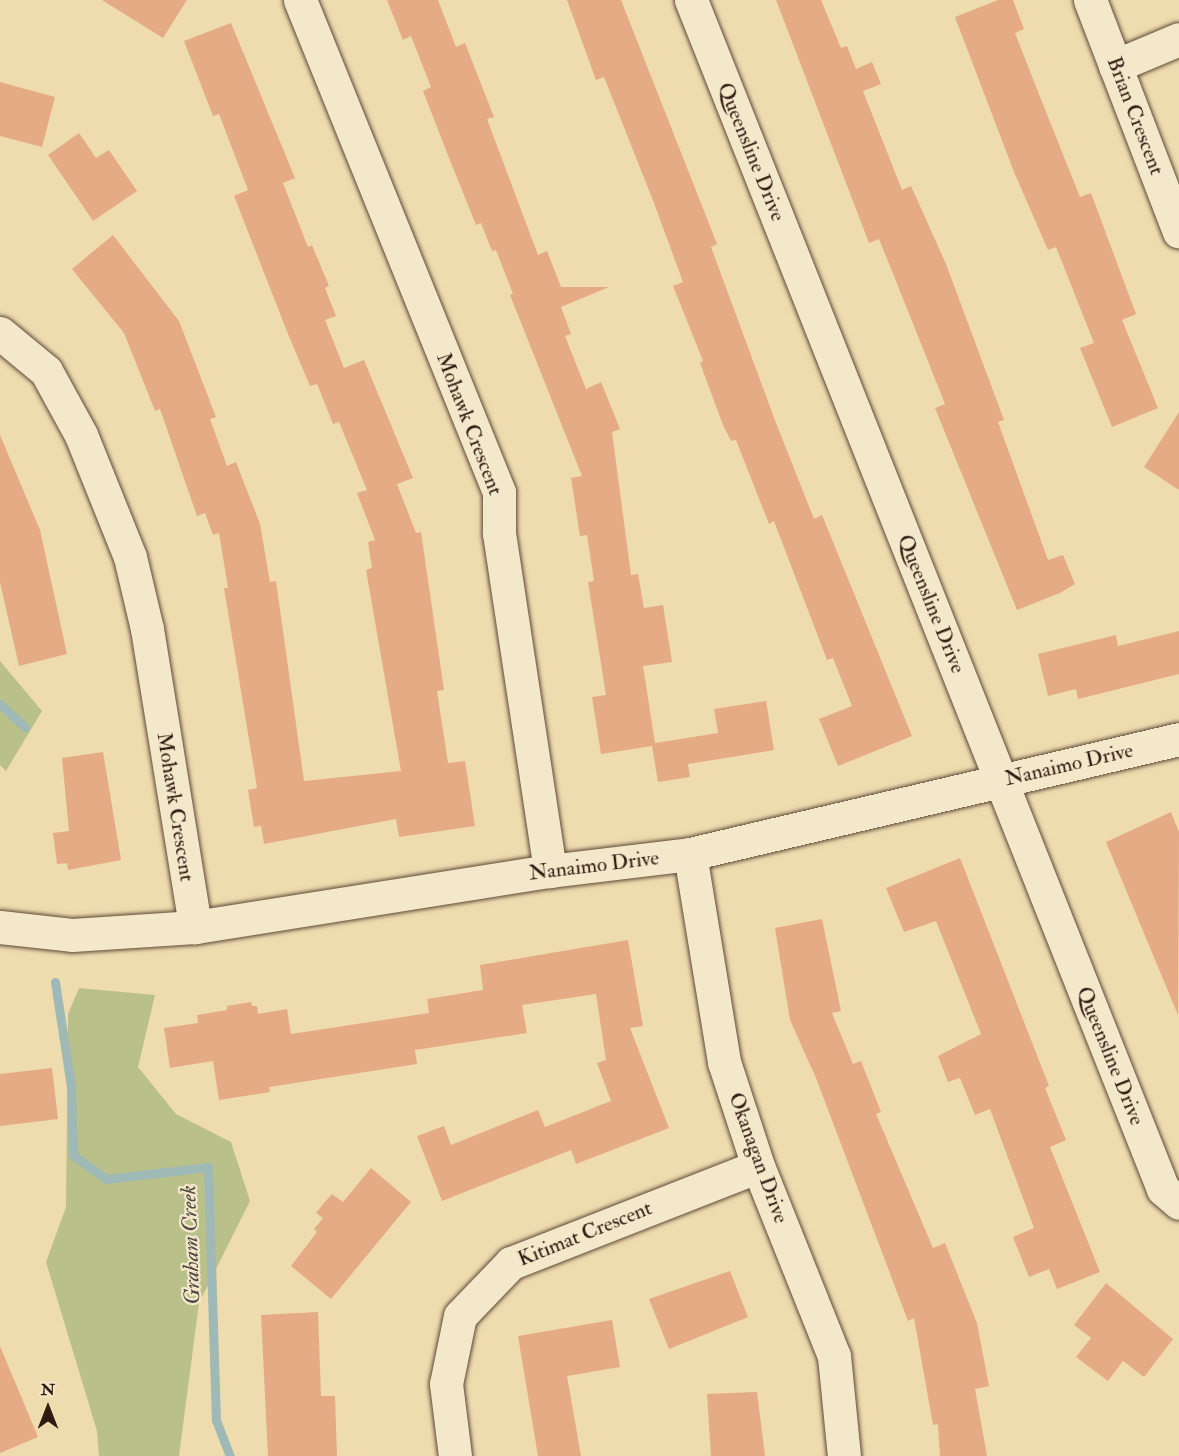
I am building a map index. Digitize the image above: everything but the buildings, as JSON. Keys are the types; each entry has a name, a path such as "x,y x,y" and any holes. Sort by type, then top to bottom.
{"street":[{"name":"Mohawk Crescent","path":"300,0 499,492 499,533 550,871"},
{"name":"Queensline Drive","path":"691,0 1163,1189 1179,1203"},
{"name":"Brian Crescent","path":"1090,0 1179,232"},
{"path":"1115,66 1179,39"},
{"name":"Mohawk Crescent","path":"0,333 46,371 81,435 129,557 147,629 195,927"},
{"name":"Nanaimo Drive","path":"0,927 72,935 195,927 550,871 690,854 1179,739"},
{"name":"Okanagan Drive","path":"690,854 724,1062 758,1166 834,1356 844,1456"},
{"name":"Kitimat Crescent","path":"455,1456 446,1384 460,1316 511,1263 758,1166"}],"green space":[{"path":"0,661 42,711 6,771 0,765"},
{"path":"79,988 155,995 138,1067 176,1114 231,1142 250,1201 199,1303 179,1456 99,1456 97,1431 46,1262 66,1207 68,1014"}],"waterway":[{"name":"Graham Creek","path":"0,704 25,727"},
{"name":"Graham Creek","path":"55,982 71,1087 73,1155 106,1179 208,1167 216,1420 230,1456"}]}
